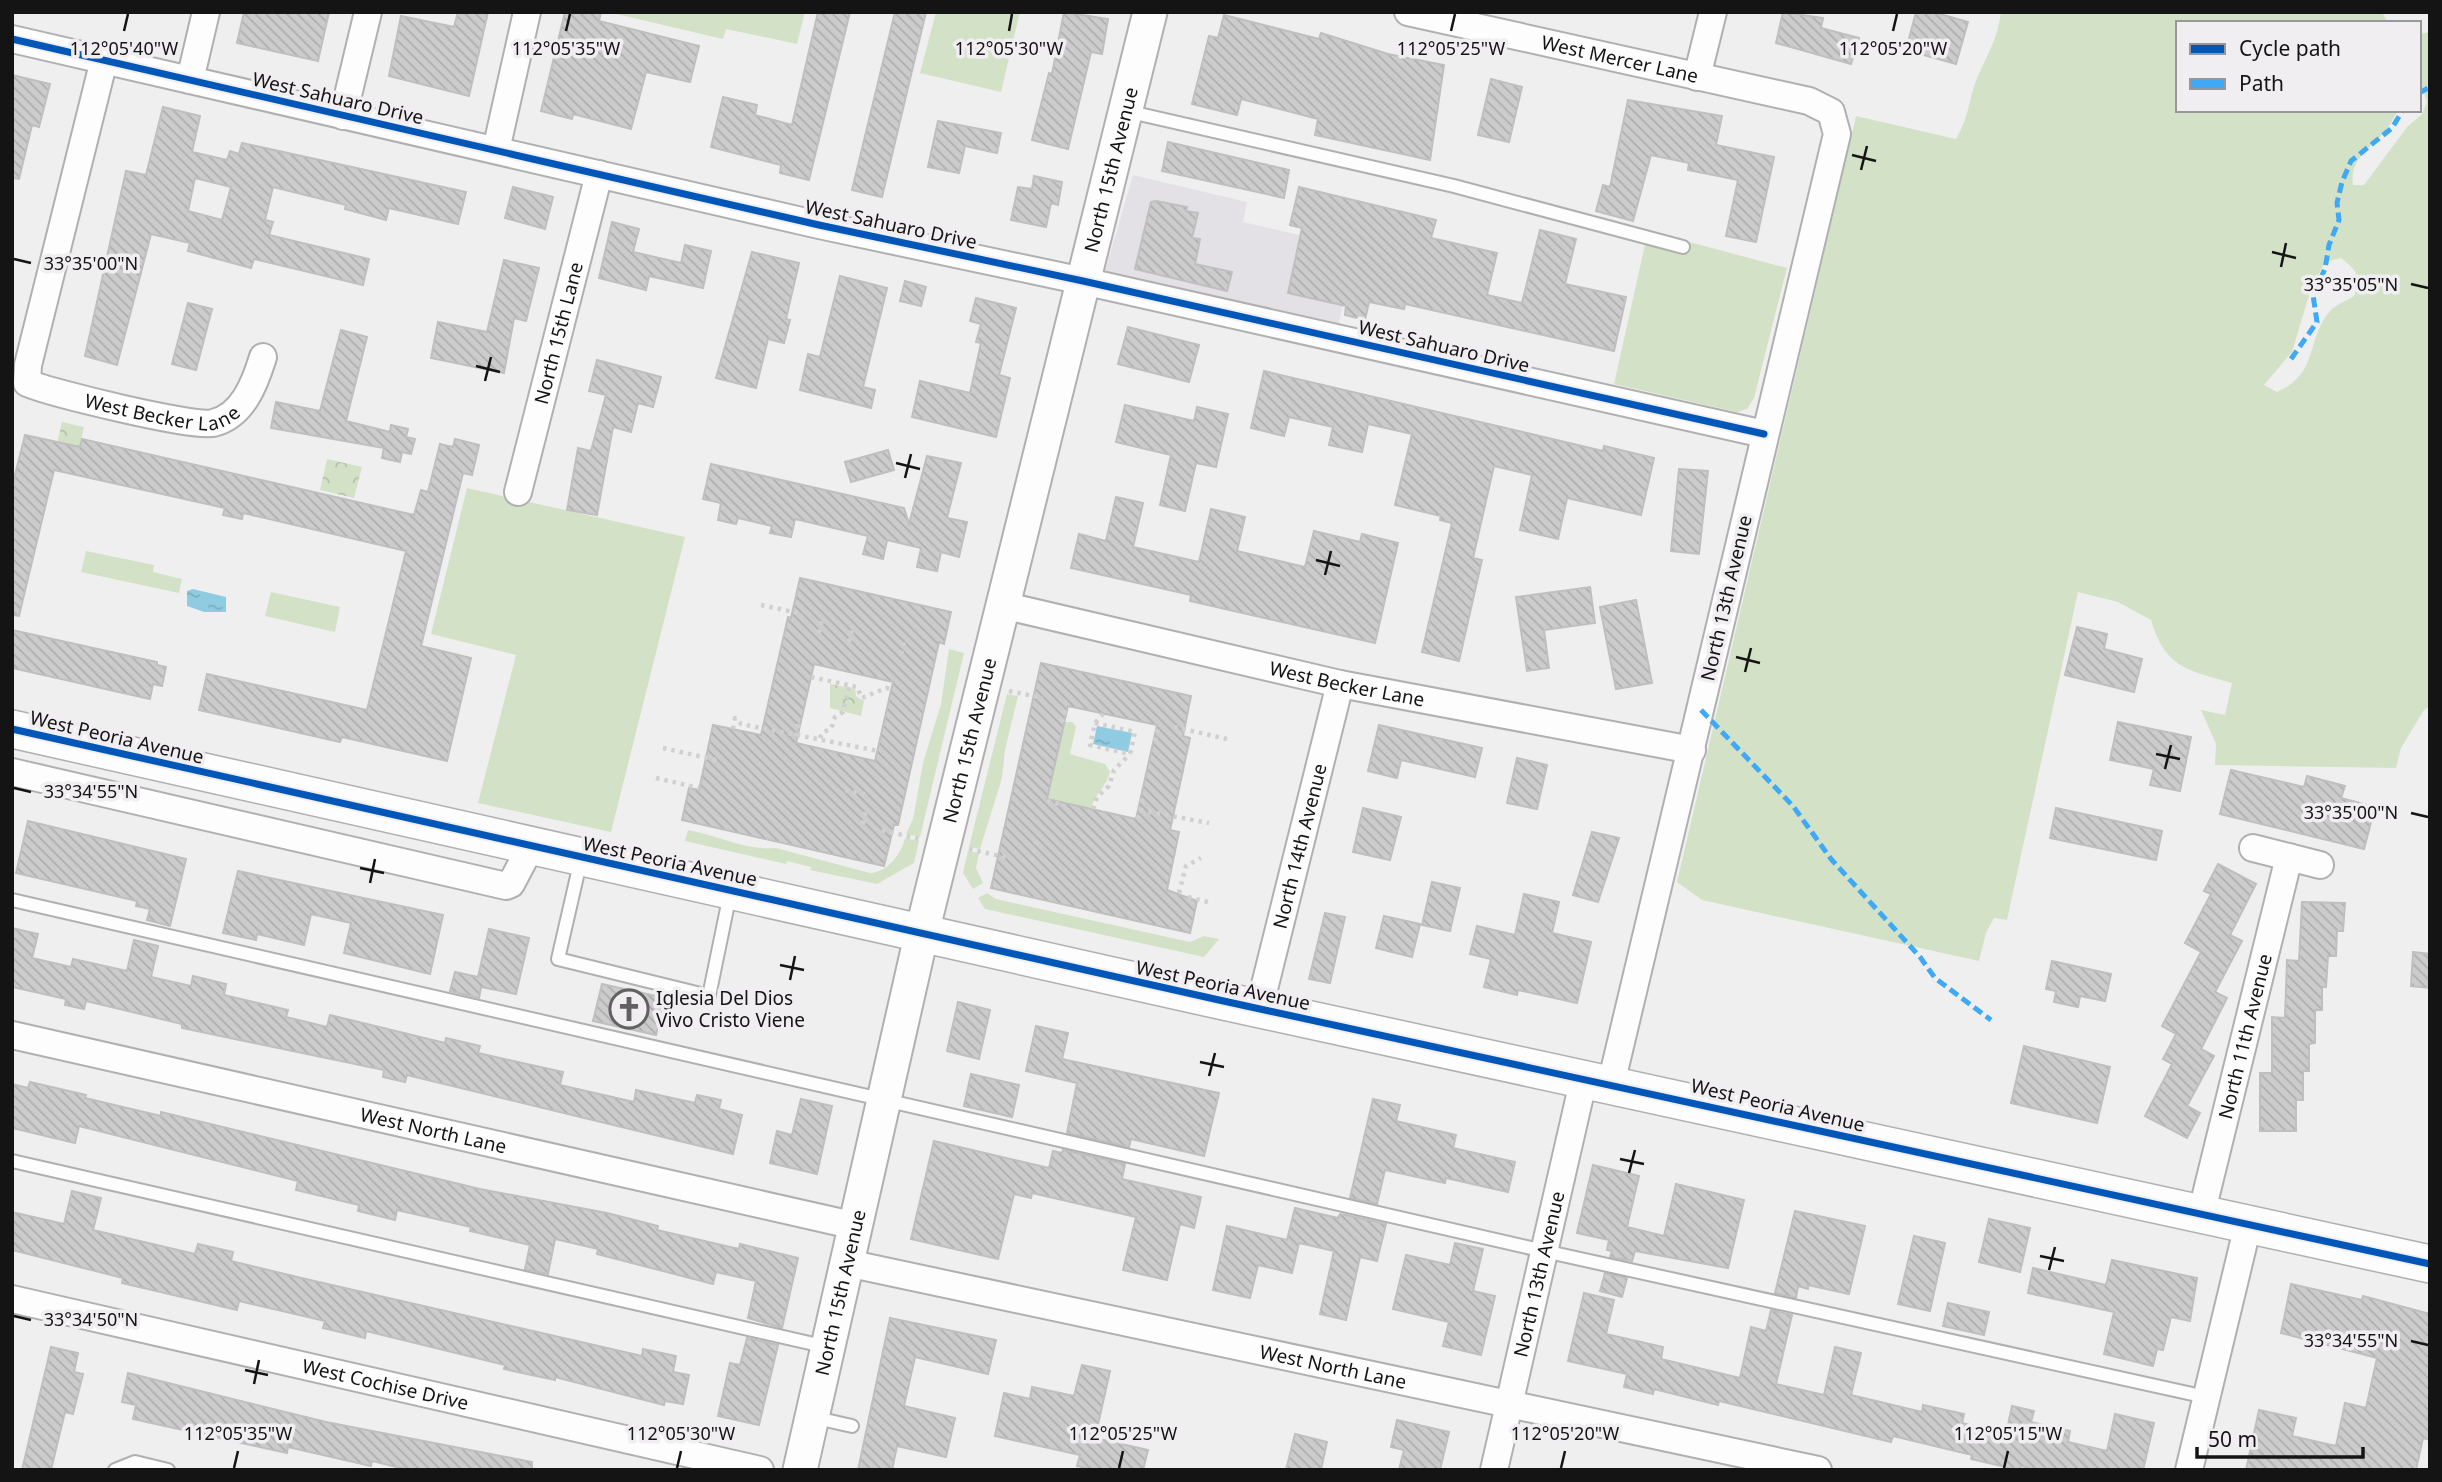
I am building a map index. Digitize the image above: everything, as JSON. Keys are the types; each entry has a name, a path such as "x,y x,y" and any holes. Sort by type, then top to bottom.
{"main road":[{"name":"West Peoria Avenue","path":"12,729 530,848 2430,1264"}],"street":[{"path":"190,80 206,12"},
{"path":"343,116 368,12"},
{"path":"495,150 527,12"},
{"name":"North 15th Avenue","path":"800,1470 922,932 1150,12"},
{"name":"West Mercer Lane","path":"1408,12 1809,101 1831,112"},
{"path":"1697,77 1713,12"},
{"name":"West Sahuaro Drive","path":"12,39 819,225 1083,281 1764,435"},
{"name":"West Becker Lane","path":"104,60 28,365 27,383 44,390 182,421 212,424 236,412 255,382 263,357"},
{"name":"North 13th Avenue","path":"1494,1470 1544,1251 1597,1081 1692,750 1837,134 1831,112"},
{"name":"North 15th Lane","path":"518,492 599,174"},
{"name":"West Becker Lane","path":"1002,605 1340,684 1692,750"},
{"name":"North 14th Avenue","path":"1259,1009 1340,684"},
{"path":"12,772 506,886 511,884 530,848"},
{"path":"2253,848 2320,865"},
{"name":"North 11th Avenue","path":"2201,1214 2289,857"},
{"name":"West North Lane","path":"12,1035 856,1226"},
{"path":"2189,1470 2248,1225"},
{"name":"West North Lane","path":"847,1263 1818,1470"},
{"name":"West Cochise Drive","path":"13,1303 760,1470"}],"lane":[{"path":"1125,111 1479,192 1684,247"},
{"path":"582,858 558,959 709,996 731,891"},
{"path":"12,901 1544,1251 2206,1397"},
{"path":"12,1161 828,1347"},
{"path":"812,1417 852,1426"},
{"path":"115,1470 135,1462 168,1470"}],"path":[{"path":"761,604 803,614"},
{"path":"819,634 822,619"},
{"path":"849,642 853,626"},
{"path":"901,654 905,638"},
{"path":"811,677 857,687 862,698 886,688 891,689"},
{"path":"820,738 823,732 831,729 835,717 843,712 849,686"},
{"path":"1005,690 1043,698"},
{"path":"1062,722 1066,706"},
{"path":"1103,714 1095,723 1090,746 1130,754"},
{"path":"733,729 736,718 741,724 878,751"},
{"path":"1093,809 1097,797 1109,786 1114,770 1130,754 1135,732 1095,723"},
{"path":"796,736 798,724"},
{"path":"1155,741 1158,726"},
{"path":"1174,727 1227,739"},
{"path":"663,748 716,760"},
{"path":"656,778 699,788"},
{"path":"845,790 868,795"},
{"path":"1138,819 1143,797"},
{"path":"1047,801 1064,805"},
{"path":"863,824 866,810"},
{"path":"1140,810 1209,823"},
{"path":"883,830 923,840"},
{"path":"1032,861 1038,836"},
{"path":"966,848 1009,858"},
{"path":"1179,893 1186,866 1201,858"},
{"path":"1188,897 1208,902"}],"shaded area":[{"path":"1133,175 1247,202 1243,222 1354,248 1338,328 1104,275"}],"green space":[{"path":"805,12 797,44 726,29 723,39 612,13"},
{"path":"936,12 1020,12 1001,92 920,73"},
{"path":"2001,12 2382,12 2387,21 2176,21 2176,112 2397,112 2386,130 2363,154 2354,168 2353,185 2364,185 2407,127 2422,114 2427,102 2421,90 2421,34 2430,32 2430,706 2424,710 2401,748 2396,768 2215,765 2216,744 2201,710 2225,715 2232,683 2190,670 2171,658 2163,648 2151,620 2118,602 2078,592 2007,920 1994,918 1986,933 1979,961 1702,900 1677,882 1856,116 1956,139 1964,123 1977,78 1995,38","holes":["2341,258 2354,270 2358,279 2354,296 2332,309 2322,322 2300,375 2277,392 2264,385 2292,352 2310,292 2325,262"]},
{"path":"1648,231 1787,268 1754,398 1747,409 1737,412 1614,384"},
{"path":"62,422 84,427 75,466 53,461"},
{"path":"327,459 362,467 354,498 320,490"},
{"path":"467,488 685,537 611,832 478,803 516,655 431,634"},
{"path":"86,551 154,565 153,572 182,579 179,593 81,572"},
{"path":"271,592 340,607 335,632 265,616"},
{"path":"949,649 964,653 920,837 906,834 913,819 923,763 941,704"},
{"path":"830,684 855,689 856,696 864,701 861,716 830,708"},
{"path":"1007,694 1018,696 1005,750 1002,778 980,849 969,847"},
{"path":"1064,722 1073,722 1076,727 1070,754 1105,764 1110,772 1091,809 1047,799"},
{"path":"688,830 743,845 776,848 870,873 882,870 893,861 905,838 919,841 914,863 877,884 810,870 811,867 787,861 786,864 685,841"},
{"path":"968,851 979,853 976,868 983,883 973,889 963,873"},
{"path":"987,893 996,899 1190,942 1204,936 1219,939 1204,957 985,909 978,898"}],"water":[{"path":"193,589 226,597 226,612 204,612 187,606 187,591"},
{"path":"1097,726 1132,733 1128,752 1093,744"}],"building":[{"path":"244,12 329,12 318,61 237,43"},
{"path":"458,12 488,12 469,96 389,76 401,16 454,27"},
{"path":"565,12 601,12 599,21 699,46 690,82 646,72 631,129 573,114 572,119 541,111"},
{"path":"818,12 850,12 809,180 780,173 781,165 711,147 723,97 757,105 755,115 792,125"},
{"path":"895,12 926,12 882,197 852,190"},
{"path":"1064,12 1108,19 1102,54 1091,52 1068,149 1032,140 1049,73 1052,74"},
{"path":"1783,12 1823,18 1821,28 1859,38 1851,64 1776,43"},
{"path":"1916,12 1933,12 1968,22 1956,64 1906,50"},
{"path":"1224,15 1319,39 1321,33 1388,54 1444,65 1430,160 1315,135 1318,119 1241,99 1237,115 1192,104 1209,36 1218,38"},
{"path":"12,75 50,84 39,127 32,125 19,179 12,178"},
{"path":"1491,79 1522,87 1509,142 1478,135"},
{"path":"1628,100 1722,116 1716,145 1774,157 1756,242 1726,236 1738,180 1688,170 1689,163 1651,155 1633,221 1596,211 1603,185 1610,187"},
{"path":"163,107 200,116 192,152 227,160 230,151 239,154 242,143 466,192 458,224 389,208 386,220 345,209 346,205 273,187 265,220 273,222 269,235 369,259 363,285 254,259 251,268 188,251 190,243 151,234 117,365 85,356 126,171 146,175","holes":["195,178 231,187 222,220 188,211"]},
{"path":"938,121 1001,133 997,153 965,146 959,173 928,167"},
{"path":"1168,142 1289,170 1284,198 1162,171"},
{"path":"1034,176 1062,182 1058,205 1051,203 1046,227 1011,220 1018,187 1032,189"},
{"path":"513,187 553,197 545,229 505,218"},
{"path":"1299,187 1436,220 1431,238 1497,253 1487,295 1522,303 1540,230 1576,239 1565,284 1626,297 1614,351 1405,304 1404,309 1369,302 1365,320 1345,315 1346,306 1288,293 1302,228 1290,225"},
{"path":"1151,202 1187,207 1186,211 1198,213 1192,238 1200,239 1195,264 1232,272 1227,291 1135,269"},
{"path":"612,222 639,229 633,252 681,263 685,245 711,251 703,288 649,276 646,290 599,278"},
{"path":"752,252 799,263 786,319 790,320 784,343 768,339 756,388 716,378"},
{"path":"504,260 539,268 526,321 514,318 504,373 431,358 438,322 487,332"},
{"path":"840,276 887,288 863,387 875,390 871,408 800,390 808,354 820,357"},
{"path":"905,281 926,287 921,306 900,301"},
{"path":"976,298 1016,308 999,375 1010,378 996,437 912,417 920,381 970,393 981,343 976,342 981,324 970,321"},
{"path":"188,303 212,309 196,370 172,364"},
{"path":"1128,327 1199,345 1189,382 1118,364"},
{"path":"341,330 367,337 346,421 390,432 391,425 408,429 406,437 415,439 411,454 402,452 400,462 382,458 384,448 271,428 276,402 320,411"},
{"path":"597,360 661,377 653,407 638,403 631,432 613,427 597,515 567,510 578,448 591,451 606,395 589,391"},
{"path":"1264,371 1603,451 1604,446 1654,458 1641,515 1567,498 1558,539 1520,530 1532,475 1494,466 1473,558 1482,560 1459,661 1422,652 1452,523 1440,520 1441,516 1395,505 1412,434 1368,424 1362,452 1329,445 1333,427 1289,417 1284,436 1251,428"},
{"path":"1125,405 1194,421 1197,407 1228,414 1216,467 1196,463 1185,511 1160,505 1171,455 1116,442"},
{"path":"25,435 80,447 82,439 414,515 421,490 428,492 440,444 453,447 455,439 479,445 472,475 463,473 421,646 471,658 447,761 342,737 340,742 199,710 207,674 367,710 406,551 243,513 242,519 223,515 225,508 54,470 19,616 12,615 12,487"},
{"path":"888,450 894,470 851,482 845,462"},
{"path":"927,456 961,463 947,518 967,522 959,557 941,552 937,571 917,567 921,548 887,540 883,559 863,554 868,536 795,519 791,537 770,533 772,526 738,518 736,524 718,520 721,503 703,499 711,464 904,508 909,524"},
{"path":"1679,469 1708,471 1699,554 1671,551"},
{"path":"1116,497 1143,503 1133,547 1199,562 1211,509 1245,517 1237,551 1305,567 1314,531 1360,542 1362,534 1398,543 1375,643 1190,601 1191,595 1071,568 1079,534 1106,541"},
{"path":"800,578 951,612 944,644 939,642 898,825 894,825 884,866 682,820 689,788 699,790 713,725 761,735 788,617 791,618","holes":["814,664 893,682 875,761 796,743"]},
{"path":"1590,587 1595,623 1544,630 1549,668 1527,671 1516,597"},
{"path":"1636,600 1652,683 1616,689 1600,607"},
{"path":"2077,627 2107,634 2104,649 2142,659 2134,692 2065,675"},
{"path":"12,630 157,662 157,665 166,667 162,686 153,684 150,699 12,668"},
{"path":"1041,663 1191,696 1183,736 1190,738 1170,830 1179,832 1167,890 1197,901 1190,933 991,888","holes":["1068,706 1157,725 1136,819 1047,799"]},
{"path":"2118,722 2191,737 2180,791 2150,785 2154,769 2110,760"},
{"path":"1379,725 1482,748 1475,777 1401,760 1397,778 1368,771"},
{"path":"1517,758 1547,765 1537,809 1507,803"},
{"path":"2231,770 2304,787 2307,776 2345,786 2341,798 2375,807 2364,849 2220,814"},
{"path":"1363,808 1401,817 1390,860 1353,852"},
{"path":"2056,808 2162,831 2156,860 2050,838"},
{"path":"28,821 186,859 170,926 147,920 150,909 136,906 137,901 16,873"},
{"path":"1592,832 1619,838 1598,902 1573,895"},
{"path":"2218,864 2256,884 2230,935 2242,941 2215,992 2227,998 2201,1049 2214,1056 2187,1106 2200,1113 2187,1138 2145,1116 2172,1064 2163,1059 2176,1034 2162,1026 2201,952 2185,943 2211,894 2204,891"},
{"path":"238,871 443,915 430,974 344,953 351,923 311,914 304,945 257,934 256,940 223,933"},
{"path":"1432,882 1460,888 1450,931 1422,925"},
{"path":"1524,894 1559,902 1552,933 1591,942 1577,1003 1518,990 1517,995 1484,987 1491,959 1470,954 1477,926 1515,935"},
{"path":"2302,902 2345,903 2343,931 2337,931 2336,956 2328,956 2326,987 2322,987 2322,1010 2315,1010 2315,1043 2309,1044 2309,1071 2303,1071 2303,1100 2296,1100 2296,1131 2260,1131 2260,1073 2272,1073 2272,1017 2285,1018 2287,960 2299,961"},
{"path":"1325,913 1345,917 1330,983 1309,979"},
{"path":"1384,916 1420,924 1412,957 1376,948"},
{"path":"12,928 38,934 32,958 71,967 73,959 127,971 134,940 158,946 151,977 191,986 193,976 226,984 224,995 288,1010 286,1017 327,1027 330,1015 445,1043 446,1038 480,1046 478,1053 563,1072 560,1085 634,1102 636,1090 695,1103 697,1095 721,1100 719,1109 742,1115 733,1154 407,1075 405,1082 383,1077 384,1070 182,1028 182,1024 86,1001 84,1009 65,1005 66,999 12,987"},
{"path":"489,929 529,938 516,994 481,987 479,998 450,991 455,972 478,977"},
{"path":"2413,952 2430,954 2430,988 2411,986"},
{"path":"2052,961 2111,974 2105,1001 2080,996 2078,1007 2054,1002 2056,991 2046,989"},
{"name":"Iglesia Del Dios Vivo Cristo Viene","path":"602,984 665,998 656,1035 593,1021"},
{"path":"958,1002 990,1010 979,1059 947,1051"},
{"path":"1036,1026 1068,1033 1062,1059 1219,1093 1204,1156 1131,1139 1129,1147 1067,1133 1077,1083 1026,1071"},
{"path":"2024,1046 2110,1067 2097,1123 2011,1103"},
{"path":"971,1074 1019,1085 1012,1117 964,1106"},
{"path":"30,1082 86,1095 85,1098 161,1116 161,1112 480,1189 607,1213 658,1226 657,1230 739,1249 740,1244 798,1258 782,1328 748,1318 756,1281 716,1272 713,1284 597,1254 598,1249 555,1239 548,1274 525,1269 530,1245 470,1231 471,1227 397,1210 395,1220 358,1211 359,1205 296,1190 298,1181 79,1126 75,1143 12,1128 12,1084 28,1088"},
{"path":"801,1099 832,1106 817,1174 770,1163 777,1131 792,1135"},
{"path":"1373,1099 1400,1105 1396,1121 1456,1135 1453,1148 1515,1162 1508,1192 1446,1178 1445,1183 1385,1170 1377,1204 1350,1198"},
{"path":"934,1141 1049,1168 1053,1151 1062,1153 1063,1150 1125,1164 1122,1179 1201,1197 1194,1228 1180,1224 1167,1280 1123,1270 1136,1217 1032,1193 1031,1198 1014,1194 998,1259 911,1239"},
{"path":"1593,1165 1639,1176 1627,1227 1664,1236 1676,1184 1744,1200 1728,1268 1635,1251 1632,1261 1610,1257 1612,1251 1607,1250 1609,1240 1577,1233"},
{"path":"72,1191 101,1198 93,1230 195,1254 198,1244 233,1252 231,1261 310,1280 642,1356 643,1349 676,1356 673,1372 689,1375 683,1404 665,1401 664,1405 555,1377 555,1380 504,1369 505,1365 366,1331 365,1338 323,1328 325,1321 239,1301 237,1310 122,1283 123,1278 12,1250 12,1212 64,1224"},
{"path":"1295,1208 1338,1218 1340,1214 1386,1224 1377,1261 1360,1257 1346,1320 1320,1314 1334,1251 1299,1243 1292,1273 1258,1265 1250,1298 1213,1290 1227,1226 1287,1240"},
{"path":"1795,1211 1865,1226 1849,1294 1808,1285 1808,1289 1798,1286 1796,1298 1775,1293"},
{"path":"1989,1219 2030,1228 2020,1272 1979,1262"},
{"path":"1914,1236 1945,1243 1930,1311 1898,1304"},
{"path":"1455,1243 1483,1249 1473,1291 1495,1296 1481,1355 1443,1346 1449,1322 1393,1309 1406,1255 1450,1265"},
{"path":"2112,1260 2197,1278 2190,1321 2171,1317 2163,1350 2157,1349 2153,1366 2104,1354 2114,1312 2028,1293 2033,1268 2106,1285"},
{"path":"1605,1273 1627,1278 1622,1297 1600,1291"},
{"path":"2291,1284 2362,1300 2363,1296 2430,1314 2430,1440 2423,1438 2416,1470 2246,1470 2259,1410 2296,1418 2292,1436 2336,1446 2345,1403 2366,1408 2377,1358 2281,1333"},
{"path":"1584,1293 1614,1300 1606,1334 1663,1347 1661,1359 1740,1378 1751,1327 1766,1331 1771,1310 1792,1315 1776,1384 1824,1395 1835,1347 1861,1353 1851,1395 1922,1412 1923,1405 1964,1414 1962,1423 2006,1434 2012,1406 2034,1411 2031,1422 2070,1431 2068,1442 2107,1451 2115,1414 2154,1423 2143,1470 2037,1470 2021,1466 2019,1470 1971,1459 1972,1455 1893,1436 1891,1442 1719,1401 1718,1405 1654,1389 1653,1394 1624,1387 1627,1374 1568,1361"},
{"path":"1948,1303 1989,1312 1984,1335 1943,1326"},
{"path":"890,1318 996,1340 988,1374 915,1357 904,1406 955,1418 946,1457 897,1446 892,1470 858,1470"},
{"path":"747,1338 778,1345 759,1425 718,1416 730,1363 740,1365"},
{"path":"51,1347 78,1353 74,1372 83,1374 73,1414 65,1412 51,1470 22,1470"},
{"path":"1082,1365 1110,1371 1095,1438 1148,1450 1143,1470 1094,1470 1077,1466 1080,1455 995,1436 1004,1393 1030,1399 1032,1387 1074,1396"},
{"path":"128,1373 326,1422 532,1462 532,1470 409,1470 372,1461 371,1466 288,1447 287,1453 133,1419 136,1405 122,1402"},
{"path":"1397,1420 1449,1432 1440,1470 1399,1470 1404,1450 1391,1447"},
{"path":"1295,1434 1327,1442 1321,1470 1286,1470"}],"marked path":[{"path":"2421,92 2430,87"},
{"path":"2291,359 2317,322 2313,295 2325,269 2329,245 2339,220 2337,203 2351,161 2392,128 2402,112"},
{"path":"1701,710 1793,806 1831,859 1920,957 1935,978 1991,1020"}],"cycle path":[{"path":"12,39 819,225 1083,281 1764,434"},
{"path":"12,729 1219,1000 2430,1264"}],"place":[{"name":"Iglesia Del Dios Vivo Cristo Viene","path":"629,1009"}]}
